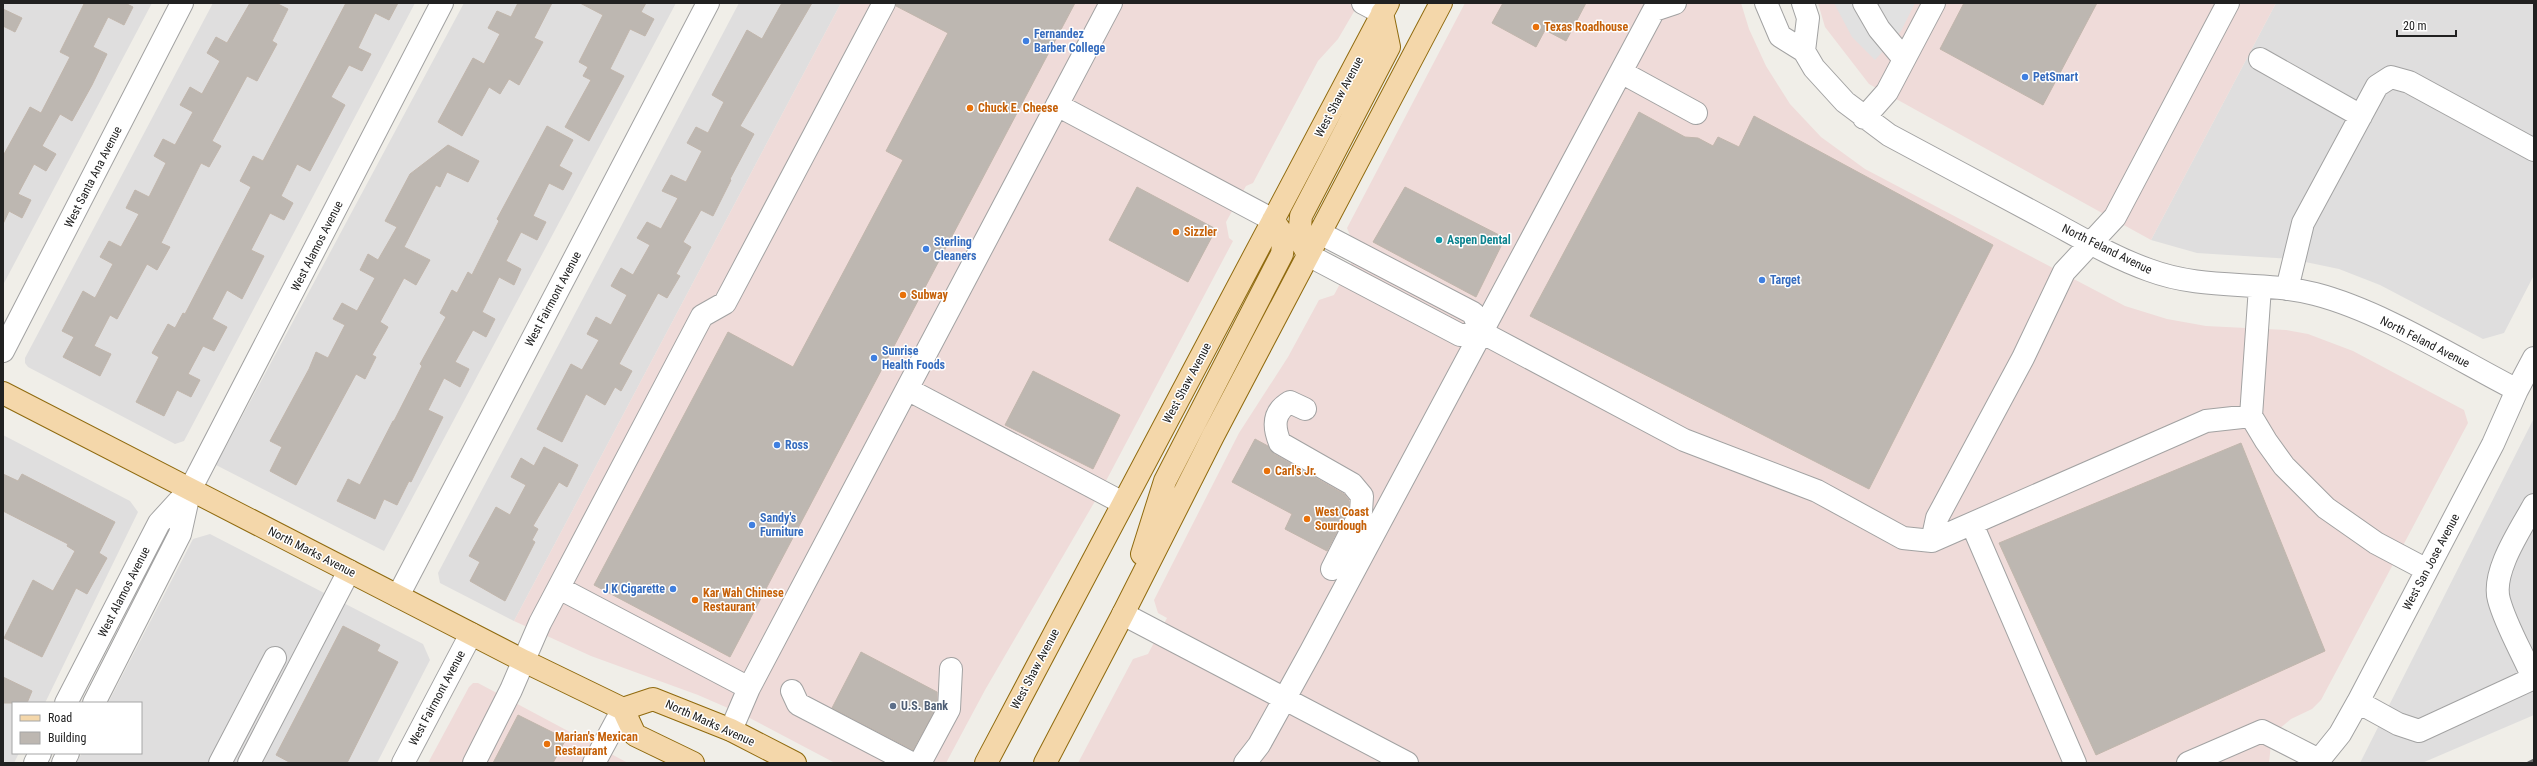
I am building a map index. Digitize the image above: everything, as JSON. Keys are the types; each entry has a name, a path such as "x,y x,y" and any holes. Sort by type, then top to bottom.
{"main road":[{"path":"1045,763 1123,614 1209,442 1441,3"},
{"name":"West Shaw Avenue","path":"986,763 1385,8"},
{"path":"1308,255 1299,237 1301,216 1389,47 1385,8"},
{"path":"1123,614 1164,481 1282,254 1284,236 1273,220"},
{"name":"North Marks Avenue","path":"3,393 191,488 524,661 623,708 653,699 731,730 796,763"},
{"path":"623,708 635,734 693,763"}],"street":[{"name":"West Santa Ana Avenue","path":"3,351 182,3"},
{"name":"West Alamos Avenue","path":"95,702 180,534 191,488 442,3"},
{"name":"West Fairmont Avenue","path":"398,596 708,3"},
{"path":"474,763 524,661 540,623 702,316 725,303 884,3"},
{"path":"731,730 749,688 1111,3"},
{"path":"1363,3 1385,8"},
{"path":"1245,763 1259,745 1285,698 1654,10 1675,3"},
{"name":"North Feland Avenue","path":"1766,3 1780,36 1804,51 1830,86 1864,118 1889,135 2092,244 2129,262 2170,278 2203,284 2287,289 2315,294 2372,316 2517,390"},
{"path":"1803,3 1808,18 1804,51"},
{"path":"1864,3 1879,29 1904,59"},
{"path":"1864,118 1887,92 1934,3"},
{"path":"1932,541 1937,518 2023,358 2064,272 2092,244 2115,217 2228,3"},
{"path":"2260,59 2361,116"},
{"path":"1621,72 1696,113"},
{"path":"2287,289 2303,223 2377,86 2391,77 2409,82 2534,150"},
{"path":"1057,105 1273,220"},
{"path":"1320,233 1473,313 1481,332"},
{"path":"1308,255 1460,335 1481,332 1684,440 1817,491 1904,538 1932,541 2206,421 2251,416"},
{"path":"2260,287 2251,416 2266,441 2284,466 2326,508 2376,543 2427,570"},
{"name":"West San Jose Avenue","path":"2188,763 2262,731 2319,760 2340,734 2358,702 2493,444 2517,390 2534,358"},
{"path":"907,390 1123,503"},
{"path":"1304,409 1290,402 1278,412 1275,422 1276,433 1280,443 1352,484 1362,496 1362,512 1332,569"},
{"name":"West Alamos Avenue","path":"67,702 159,523 191,488"},
{"path":"2358,702 2398,724 2419,731 2534,678 2499,599 2499,581 2506,557 2534,505"},
{"path":"1972,524 2075,763"},
{"path":"249,763 349,571"},
{"path":"559,588 749,688"},
{"path":"1123,614 1407,763"},
{"name":"West Fairmont Avenue","path":"403,763 471,634"},
{"path":"220,763 275,658"},
{"path":"920,763 950,709 951,669"},
{"path":"792,691 798,704 912,763"},
{"path":"594,763 623,708"},
{"path":"35,763 40,754"},
{"path":"63,763 68,754"}],"shaded area":[{"path":"3,3 152,3 3,285"},
{"path":"213,3 415,3 184,441 175,444 28,367 25,363 25,358"},
{"path":"464,3 676,3 384,551 216,465"},
{"path":"739,3 841,3 514,621 440,583 438,573"},
{"path":"841,3 1359,3 1338,39 1318,61 1253,183 1246,186 1226,222 1229,238 1233,241 1098,496 985,690 946,763 835,763 744,715 698,695 591,656 514,621"},
{"path":"1465,3 1741,3 1749,29 1766,66 1790,104 1821,137 1865,169 2125,306 2167,319 2206,326 2286,330 2308,334 2353,351 2464,410 2468,423 2321,700 2312,709 2291,719 2279,729 2271,744 2269,763 1078,763 1133,659 1148,654 1167,618 1158,613 1154,600 1239,433 1288,357 1319,300 1334,295 1357,252 1347,228"},
{"path":"1818,3 2276,3 2151,240 1869,84 1825,27"},
{"path":"1834,3 1915,3 1901,31 1875,60 1852,37"},
{"path":"2276,3 2534,3 2534,275 2504,333 2483,339 2380,285 2339,269 2291,259 2197,253 2151,240"},
{"path":"2534,418 2534,715 2422,763 2360,763"},
{"path":"3,435 130,501 138,512 45,702 12,702 12,754 18,754 14,763 3,763"},
{"path":"210,534 423,644 430,660 377,763 76,763 81,754 142,754 142,702 109,702 193,539"},
{"path":"473,683 478,683 628,763 428,763 469,687"}],"building":[{"path":"82,3 125,3 133,7 124,25 108,17 93,47 107,54 92,85 72,121 60,114 42,146 56,154 46,171 34,164 18,194 31,200 22,218 9,211 3,224 3,156 30,107 41,113 70,57 60,52 84,4"},
{"path":"250,3 276,3 288,9 272,41 277,44 257,81 247,76 212,141 221,146 209,167 201,163 161,243 170,247 157,270 147,264 117,319 110,315 94,346 111,354 100,376 63,357 74,337 62,331 83,291 95,298 113,264 100,257 109,241 121,247 139,214 126,208 135,190 149,197 166,163 154,156 163,139 175,145 193,112 180,105 190,87 202,94 220,61 207,53 216,37 227,43"},
{"path":"346,3 398,3 389,20 375,13 358,48 371,54 362,71 349,65 331,97 345,105 310,171 297,164 281,196 293,203 284,220 270,213 251,250 264,256 242,299 227,290 212,319 227,327 214,351 203,346 188,374 200,380 191,397 177,390 164,416 136,402 159,357 152,353 168,324 175,328 183,313 185,314 251,187 240,181 253,156 263,161"},
{"path":"518,3 552,3 534,38 543,42 519,85 509,79 500,94 489,87 462,136 438,122 473,58 484,64 500,34 488,28 497,11 511,17"},
{"path":"580,3 646,3 641,12 654,19 645,36 630,29 610,69 624,76 589,141 565,127 591,80 583,76 588,67 579,62 603,15"},
{"path":"782,3 812,3 740,126 754,134 730,179 731,180 713,216 701,210 683,242 691,247 676,274 680,276 667,298 658,293 619,364 632,371 621,391 615,387 605,405 586,394 562,442 537,429 571,364 582,370 599,340 587,334 596,317 611,325 627,295 611,286 621,268 633,275 650,245 637,238 647,222 661,229 678,198 662,191 671,175 686,182 702,151 687,143 696,127 708,133 724,102 712,95 747,30 762,39"},
{"path":"896,3 1075,3 730,657 594,585 728,332 793,367 903,160 886,151 948,33 896,6"},
{"name":"Texas Roadhouse","path":"1503,3 1586,3 1566,41 1545,30 1536,47 1492,23"},
{"name":"PetSmart","path":"1964,3 2097,3 2043,105 1940,49"},
{"path":"3,9 22,18 15,32 3,26"},
{"name":"Target","path":"1639,112 1685,137 1698,138 1713,146 1718,137 1739,147 1754,116 1993,245 1869,489 1530,316"},
{"path":"547,126 573,140 559,166 572,173 563,190 549,183 533,216 546,222 537,240 521,232 506,261 521,269 514,285 499,277 482,312 495,319 486,337 473,330 455,362 469,369 460,387 444,378 428,410 443,417 411,482 409,481 397,505 384,499 375,519 337,501 348,479 360,485 422,366 420,364 446,317 440,313 452,290 457,293 468,272 472,275 499,221 497,219"},
{"path":"448,145 479,161 468,182 447,172 440,187 436,185 404,247 430,260 416,285 404,278 380,322 388,327 372,355 376,357 365,379 356,374 296,485 270,471 282,447 270,441 309,369 316,352 328,358 345,325 333,319 342,303 357,311 375,278 360,270 368,254 378,260 397,227 385,221 410,174"},
{"path":"1137,187 1216,229 1188,282 1109,240"},
{"name":"Aspen Dental","path":"1405,187 1505,238 1476,297 1373,242"},
{"path":"1033,371 1120,415 1093,469 1005,425"},
{"path":"1255,439 1268,446 1274,454 1344,494 1349,500 1349,509 1327,551 1285,529 1292,514 1232,482"},
{"path":"2241,443 2325,651 2096,755 1999,543"},
{"path":"544,447 578,465 567,487 559,482 533,526 538,529 532,540 535,542 505,601 470,581 480,562 469,556 496,507 510,515 526,485 511,477 521,458 534,466"},
{"path":"3,474 18,481 22,474 115,522 99,553 107,558 87,594 76,588 42,657 4,638 33,580 53,591 75,551 67,546 68,544 3,511"},
{"path":"343,626 380,645 377,651 398,662 347,763 291,763 276,755"},
{"path":"861,652 937,692 937,706 913,750 832,708"},
{"path":"3,677 32,691 27,702 3,703"},
{"path":"518,715 566,739 553,763 493,763"}],"railway":[{"path":"2528,763 2534,760"}],"place":[{"name":"Texas Roadhouse","path":"1536,27"},
{"name":"Fernandez Barber College","path":"1026,41"},
{"name":"PetSmart","path":"2025,77"},
{"name":"Chuck E. Cheese","path":"970,108"},
{"name":"Sizzler","path":"1176,232"},
{"name":"Aspen Dental","path":"1439,240"},
{"name":"Sterling Cleaners","path":"926,249"},
{"name":"Target","path":"1762,280"},
{"name":"Subway","path":"903,295"},
{"name":"Sunrise Health Foods","path":"874,358"},
{"name":"Ross","path":"777,445"},
{"name":"Carl's Jr.","path":"1267,471"},
{"name":"West Coast Sourdough","path":"1307,519"},
{"name":"Sandy's Furniture","path":"752,525"},
{"name":"J K Cigarette","path":"673,589"},
{"name":"Kar Wah Chinese Restaurant","path":"695,600"},
{"name":"U.S. Bank","path":"893,706"},
{"name":"Marian's Mexican Restaurant","path":"547,744"}]}
